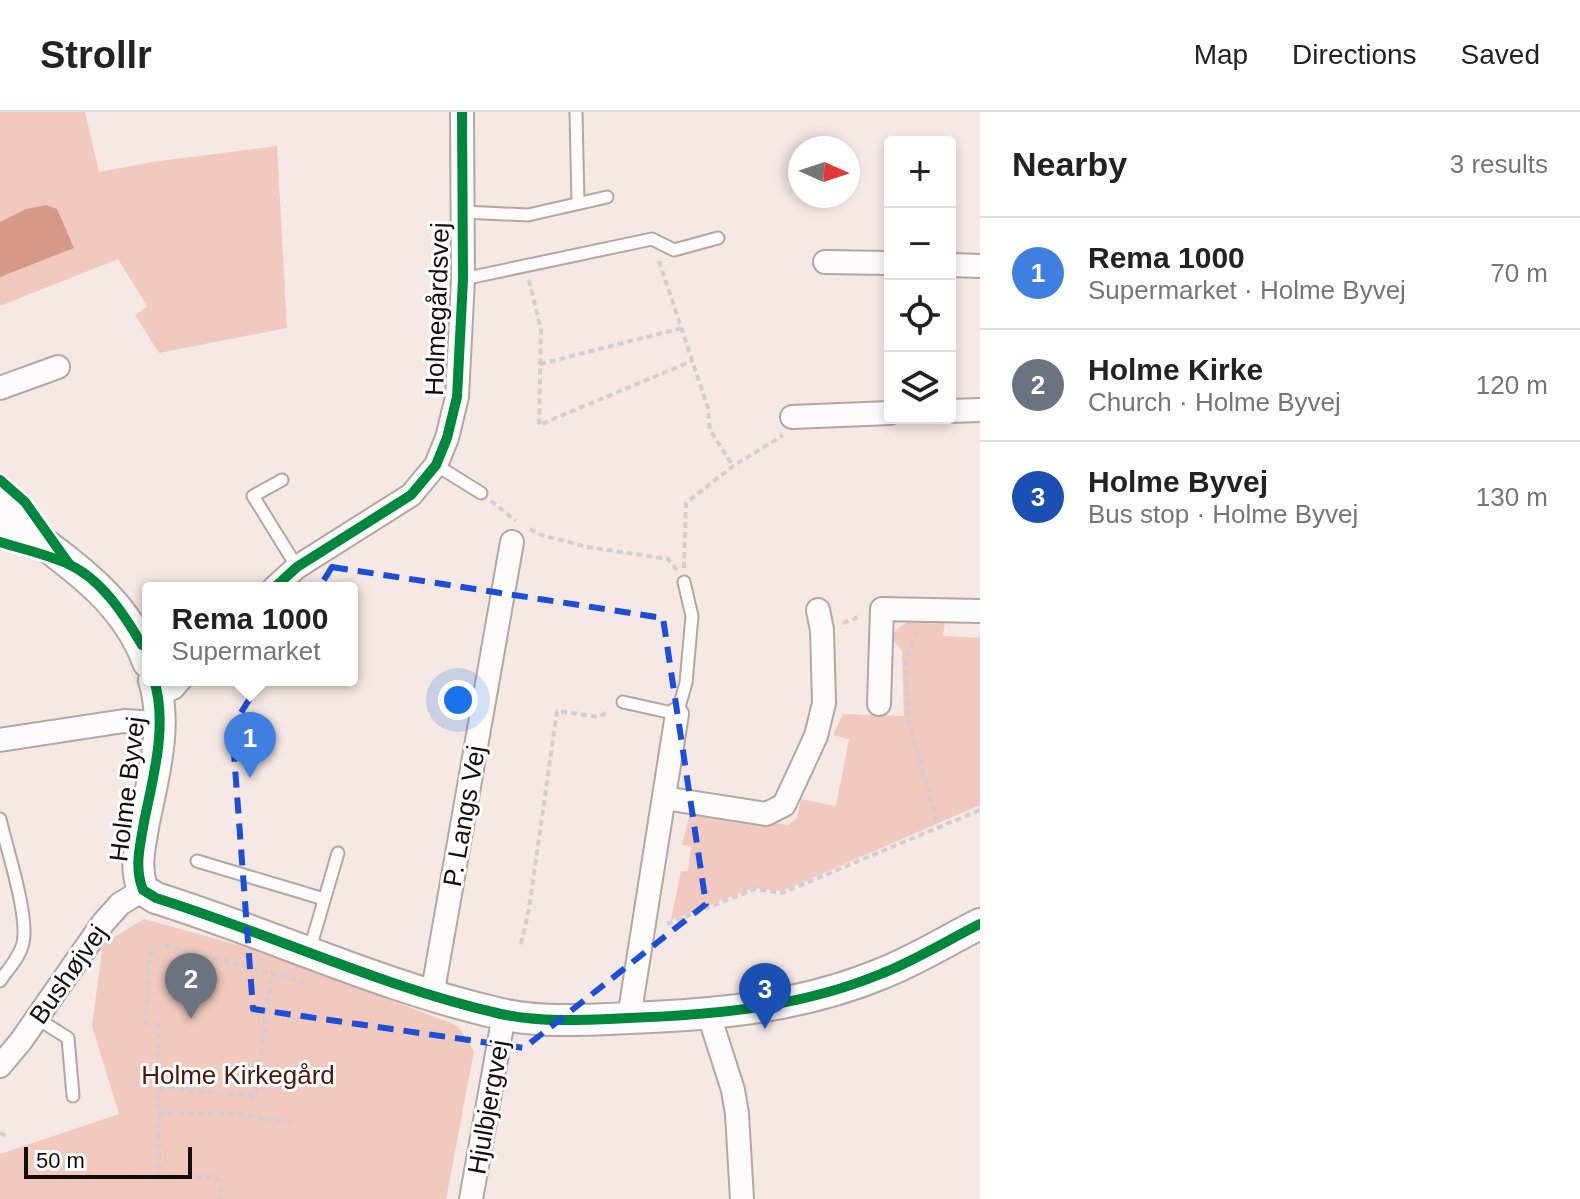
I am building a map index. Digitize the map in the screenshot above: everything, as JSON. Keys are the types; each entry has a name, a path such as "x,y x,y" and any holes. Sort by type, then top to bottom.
{"street":[{"name":"Holmegårdsvej","path":"297,567 411,495 436,465 447,438 457,397 463,279 462,112"},
{"path":"825,262 884,263"},
{"path":"956,265 980,266"},
{"path":"0,388 58,367"},
{"path":"956,411 980,410"},
{"path":"792,417 884,413"},
{"path":"0,511 109,597 142,645"},
{"name":"P. Langs Vej","path":"432,996 519,530"},
{"path":"281,582 297,567"},
{"path":"879,704 882,609 980,611"},
{"path":"664,798 766,814 784,805 816,736 824,703 820,620"},
{"path":"0,740 124,721 163,694"},
{"name":"Holme Byvej","path":"163,694 156,761 137,865 143,890 307,967 504,1015 577,1021 629,1018 771,1006 821,995 884,973 979,927"},
{"path":"629,1018 677,714"},
{"name":"Bushøjvej","path":"1,1068 112,912 143,890"},
{"path":"708,1012 733,1090 742,1199"},
{"name":"Hjulbjergvej","path":"471,1199 504,1015"}],"lane":[{"path":"576,112 578,203"},
{"path":"463,212 528,215 607,197"},
{"path":"463,279 652,239 674,250 718,238"},
{"path":"436,465 481,493"},
{"path":"282,480 253,496 297,567"},
{"path":"0,488 18,504 69,564"},
{"path":"0,533 69,564"},
{"path":"623,702 677,714 686,683 692,616 684,582"},
{"path":"0,819 22,916 24,940 20,953 0,981"},
{"path":"307,967 338,853"},
{"path":"197,861 324,899"},
{"path":"36,1018 68,1038 73,1096"}],"path":[{"path":"652,239 708,408 710,430 733,466"},
{"path":"526,266 541,330 539,425 692,361"},
{"path":"540,364 682,328"},
{"path":"684,582 686,503 733,466 788,431 792,417"},
{"path":"481,493 519,530 588,547 668,559 684,582"},
{"path":"820,620 882,609"},
{"path":"926,610 906,659 908,720 939,827"},
{"path":"521,944 529,909 557,711 599,717 623,702"},
{"path":"642,933 755,889 782,893 980,810"},
{"path":"146,1025 149,955 155,947 168,946 272,973 307,967"},
{"path":"158,1088 255,1096 272,973"},
{"path":"158,1023 159,1176"},
{"path":"158,1114 237,1114 290,1123"},
{"path":"0,1133 8,1136"},
{"path":"76,1176 215,1177 221,1183 221,1199"}],"highlighted area":[{"path":"332,567 663,618 706,904 524,1048 253,1009 232,727"}],"green space":[{"path":"0,112 85,112 99,172 277,146 287,328 159,353 135,315 147,306 118,259 0,306"},
{"path":"945,619 943,636 980,638 980,805 782,891 753,888 671,920 681,871 688,871 691,846 682,845 691,810 788,825 797,818 801,799 836,806 849,739 833,735 843,714 904,716 902,651 891,638 907,623"},
{"name":"Holme Kirkegård","path":"144,919 278,956 458,1026 474,1051 446,1199 0,1199 0,1154 119,1114 92,1026 103,944"}],"shaded area":[{"path":"46,205 57,209 74,248 0,277 0,222 26,209"}],"cycle path":[{"path":"281,582 297,567 411,495 436,465 447,438 457,397 463,279 462,112"},
{"path":"0,480 25,502 69,564"},
{"path":"0,542 58,560 79,570 101,587 142,645"},
{"path":"155,686 159,733 139,856 143,890 156,898 457,1003 517,1017 564,1020 693,1014 758,1007 852,985 908,962 980,924"}],"place":[{"name":"Rema 1000","path":"250,778"},
{"name":"Holme Kirke","path":"191,1019"},
{"name":"Holme Byvej","path":"765,1029"}]}
